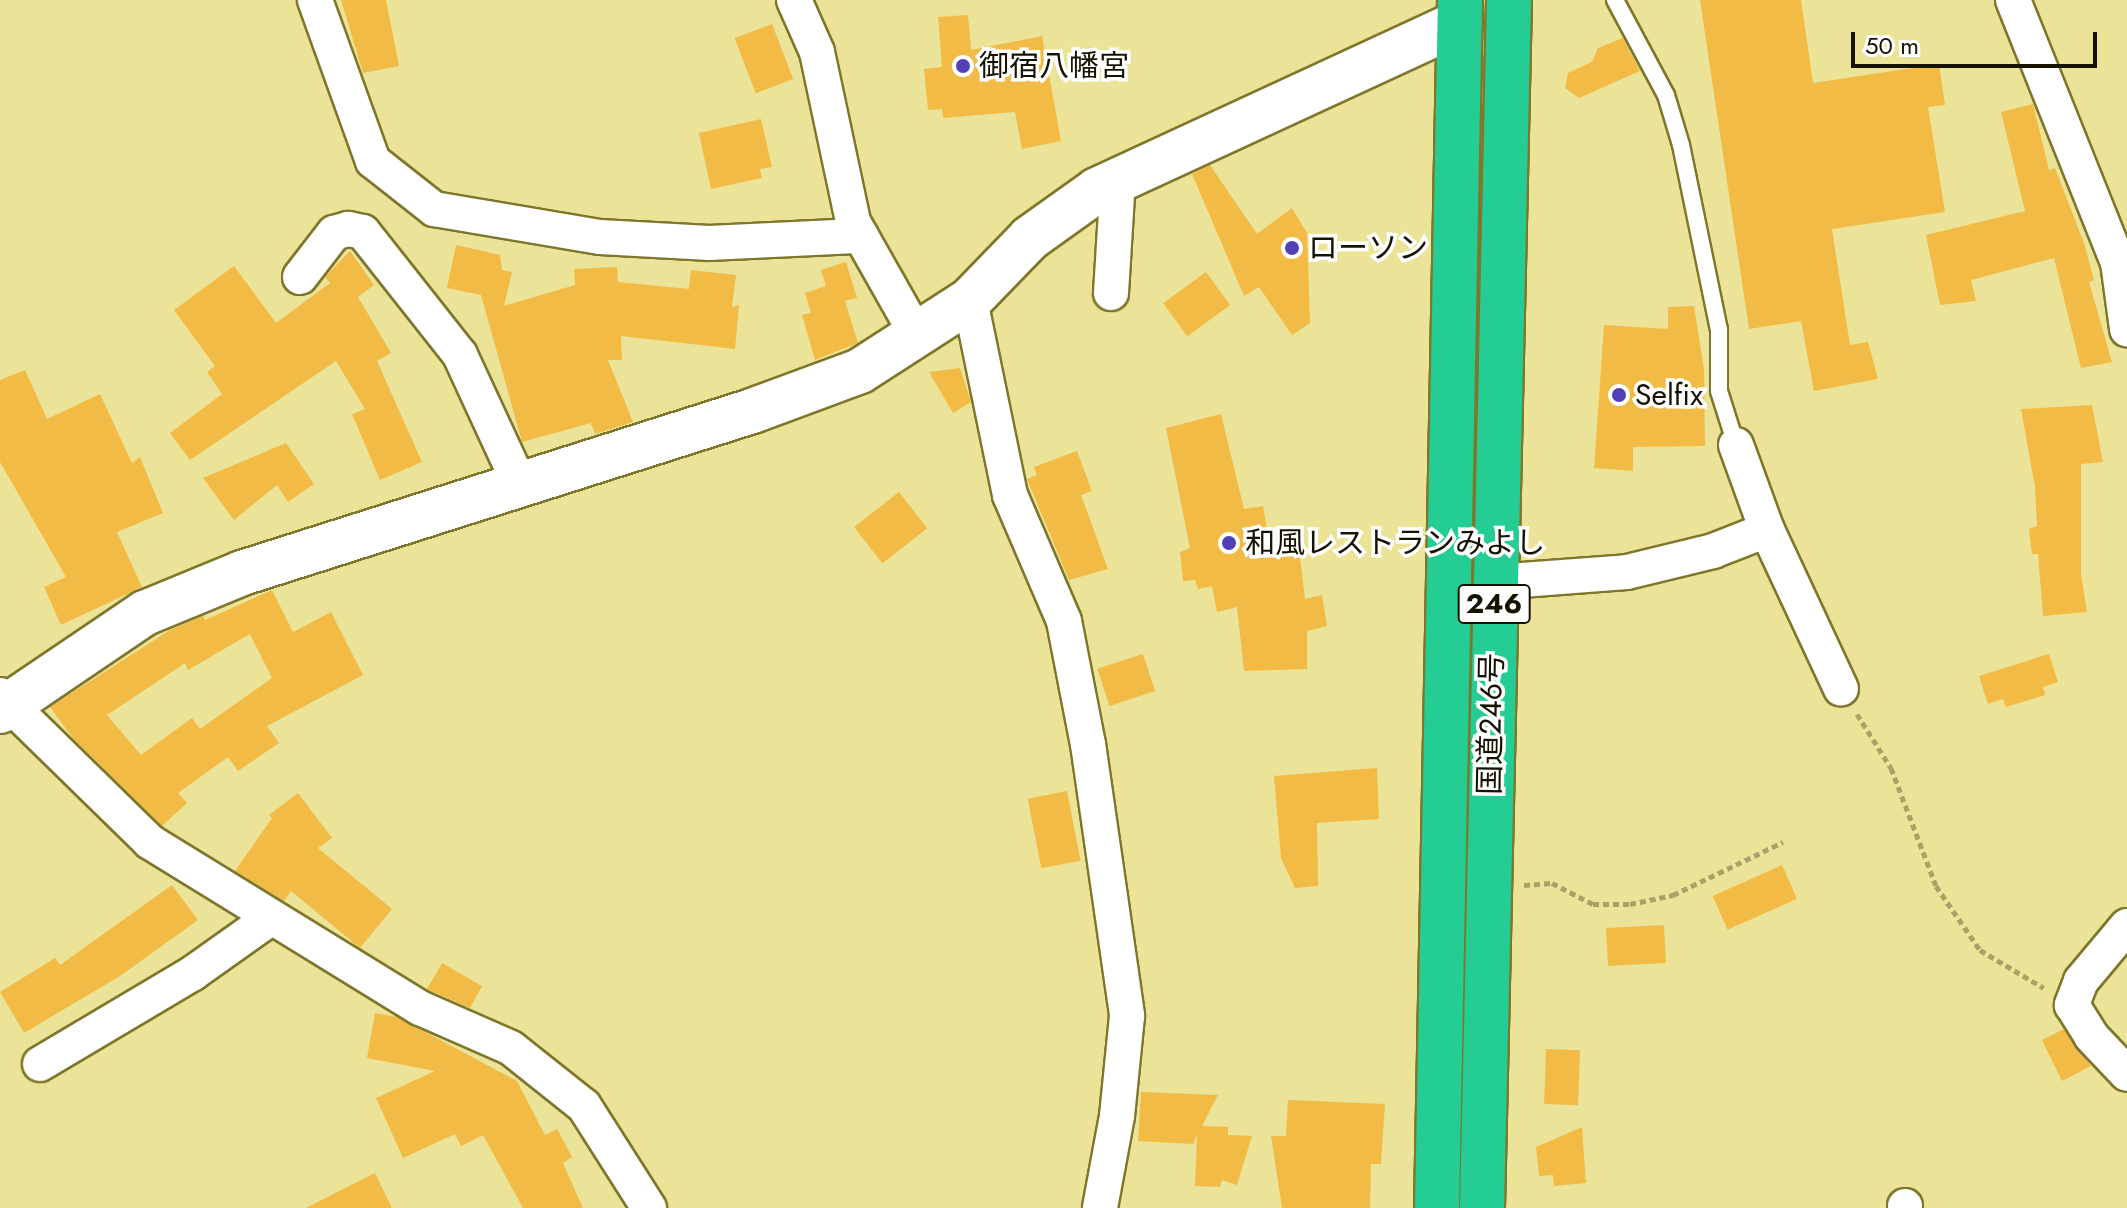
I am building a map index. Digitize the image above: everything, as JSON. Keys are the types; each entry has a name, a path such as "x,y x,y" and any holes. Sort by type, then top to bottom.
{"highway":[{"name":"国道246号","path":"1482,1208 1509,0"},
{"name":"国道246号","path":"1437,1208 1460,12"}],"street":[{"path":"315,0 373,161 434,209 615,238 710,243 861,236"},
{"path":"794,0 817,52 853,222 918,337"},
{"path":"649,1208 584,1106 511,1048 420,1008 269,919 150,842 3,704 145,613 242,573 520,485 860,371 918,337 970,300 1030,238 1118,180 1460,12 1500,0"},
{"path":"2013,0 2118,262 2127,329"},
{"path":"1111,293 1118,180"},
{"path":"300,277 334,233 348,229 370,239 460,355 520,485"},
{"path":"970,300 1010,495 1064,621 1088,744 1127,1016 1117,1116 1100,1208"},
{"path":"1736,445 1767,530 1841,689"},
{"path":"1495,582 1627,572 1713,551 1767,530"},
{"path":"40,1064 193,973 269,919"},
{"path":"2127,926 2081,981 2072,1005 2091,1036 2127,1074"}],"lane":[{"path":"1615,0 1666,95 1681,145 1719,330 1719,391 1736,445"}],"path":[{"path":"1841,689 1891,768 1936,886 1980,950 2072,1005"},
{"path":"1488,887 1552,883 1593,904 1630,904 1673,895 1783,842"}],"building":[{"path":"341,0 386,0 399,66 363,73"},
{"path":"1700,0 1801,0 1813,83 1939,64 1945,105 1928,107 1945,212 1832,229 1850,345 1868,342 1878,379 1814,391 1801,321 1749,329"},
{"path":"968,15 971,50 1042,36 1061,141 1022,149 1015,112 943,118 942,109 928,110 924,69 942,67 938,17"},
{"path":"772,24 793,79 756,93 735,38"},
{"path":"1623,38 1640,71 1579,98 1565,88 1568,73 1592,62 1598,48"},
{"path":"2033,104 2049,170 2055,168 2084,243 2094,280 2089,282 2112,362 2081,368 2054,258 1971,280 1976,301 1940,305 1926,235 2025,211 2001,112"},
{"path":"761,119 772,167 760,169 762,178 711,189 699,133"},
{"path":"1210,165 1257,234 1292,208 1307,233 1310,323 1292,335 1259,287 1244,296 1192,174"},
{"path":"456,245 500,255 502,270 512,272 504,306 575,285 574,269 617,267 618,282 689,289 691,270 736,275 732,307 739,305 735,349 621,336 622,360 608,360 633,422 595,434 591,423 522,442 481,295 447,288"},
{"path":"350,251 374,285 358,297 391,353 377,361 422,462 380,480 352,414 365,409 336,361 190,460 170,433 222,394 207,372 215,366 174,310 234,266 276,323 330,283 325,277"},
{"path":"846,262 857,298 845,301 858,343 815,360 802,315 811,313 805,293 826,286 821,270"},
{"path":"1206,272 1230,305 1187,336 1163,303"},
{"path":"1694,306 1704,369 1705,446 1633,447 1633,471 1594,468 1604,325 1668,329 1668,307"},
{"path":"960,368 971,402 953,413 929,372"},
{"path":"25,370 47,419 100,394 132,463 140,457 163,513 117,532 142,587 61,625 44,587 66,577 0,462 0,380"},
{"path":"2092,405 2103,462 2081,464 2081,574 2087,612 2043,616 2038,554 2032,554 2029,529 2037,526 2035,487 2021,409"},
{"name":"和風レストランみよし","path":"1221,414 1244,509 1263,506 1270,547 1298,539 1305,599 1322,595 1327,626 1307,631 1307,669 1244,671 1237,607 1217,612 1212,586 1198,589 1195,580 1183,581 1180,552 1190,548 1166,428"},
{"path":"286,443 314,484 288,502 277,485 234,520 203,478"},
{"path":"1077,451 1092,491 1081,495 1108,569 1069,580 1027,479 1037,475 1034,467"},
{"path":"899,492 927,528 882,563 854,527"},
{"path":"272,590 293,632 331,612 363,675 267,726 279,743 238,771 228,757 178,793 187,803 162,826 72,737 50,707 170,630 203,616 205,620","holes":["250,634 272,678 200,729 192,718 141,755 107,715 185,663 188,670"]},
{"path":"1143,654 1155,691 1109,706 1097,669"},
{"path":"2049,654 2058,682 2043,687 2045,695 2006,707 2003,699 1988,704 1979,676"},
{"path":"1377,768 1379,819 1317,823 1318,886 1295,888 1281,858 1274,776"},
{"path":"1067,791 1081,861 1041,868 1028,799"},
{"path":"298,793 332,838 318,848 392,909 360,948 291,891 284,901 235,871 272,818 269,815"},
{"path":"1782,865 1797,899 1728,930 1713,896"},
{"path":"172,885 198,920 120,976 24,1033 0,992 55,958 60,965"},
{"path":"1664,925 1666,963 1608,966 1606,928"},
{"path":"442,963 482,986 470,1008 427,989"},
{"path":"375,1013 397,1017 517,1081 545,1135 557,1129 572,1157 563,1163 583,1208 523,1208 483,1135 461,1146 455,1134 403,1158 376,1098 435,1071 367,1058"},
{"path":"2064,1029 2091,1066 2062,1081 2042,1040"},
{"path":"1546,1049 1580,1050 1578,1105 1544,1104"},
{"path":"1141,1092 1218,1095 1202,1126 1228,1127 1228,1135 1252,1136 1237,1185 1222,1180 1220,1187 1195,1186 1197,1135 1193,1144 1138,1141"},
{"path":"1288,1100 1385,1104 1381,1164 1371,1164 1370,1208 1282,1208 1271,1136 1286,1136"},
{"path":"1582,1127 1586,1183 1554,1186 1553,1175 1539,1176 1536,1147"},
{"path":"375,1173 392,1208 306,1208"}],"place":[{"name":"御宿八幡宮","path":"963,66"},
{"name":"ローソン","path":"1292,248"},
{"name":"Selfix","path":"1619,395"},
{"name":"和風レストランみよし","path":"1229,543"}]}
